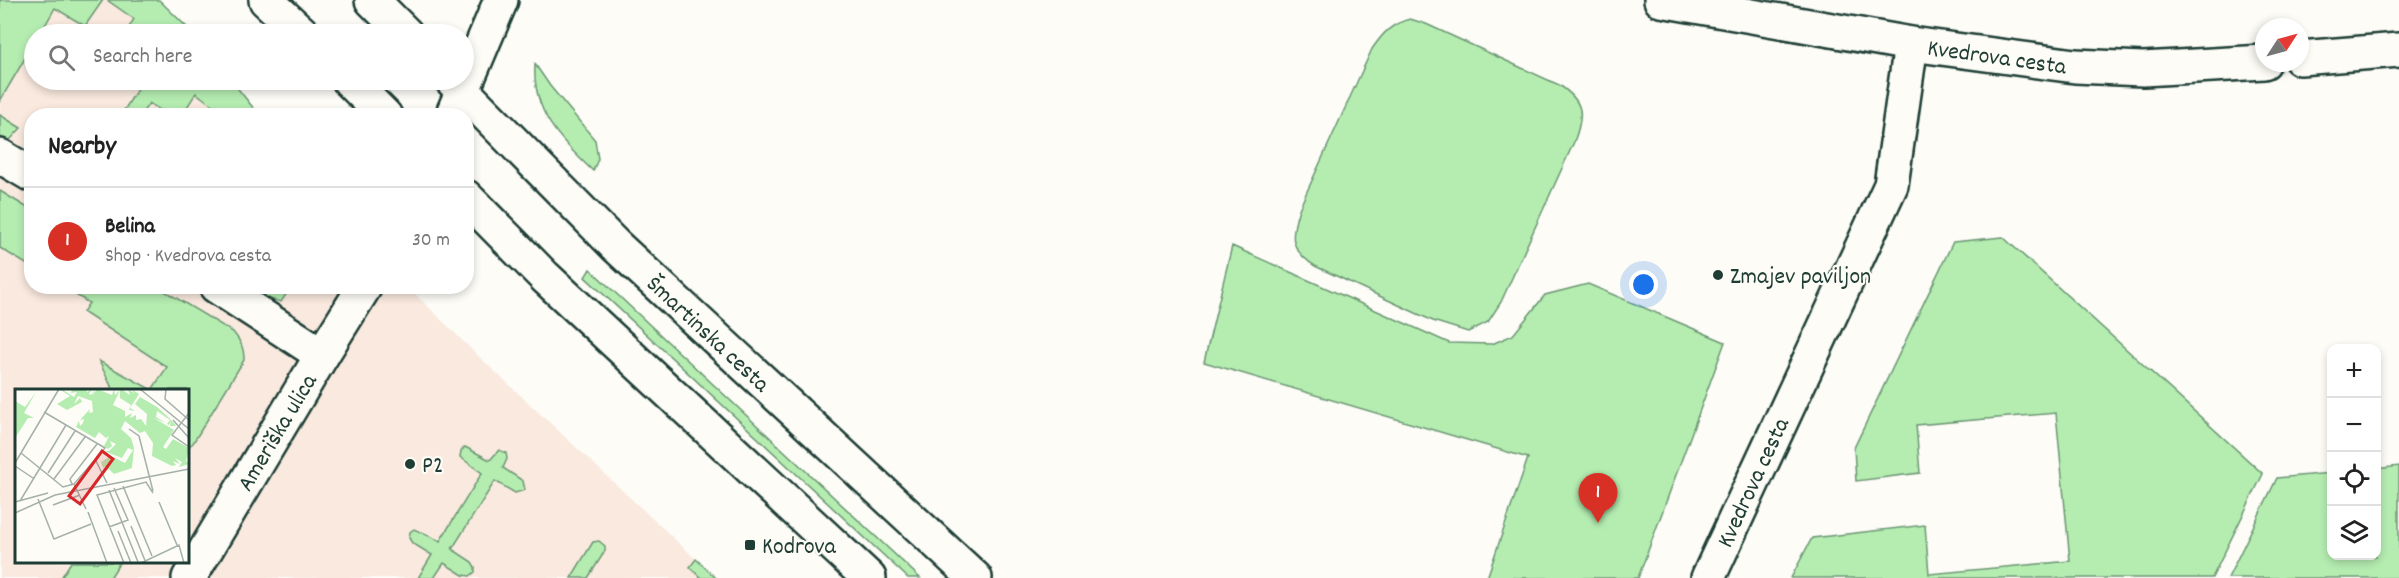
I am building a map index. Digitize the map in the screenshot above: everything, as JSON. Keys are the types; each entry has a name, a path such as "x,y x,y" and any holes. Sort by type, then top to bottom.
{"street":[{"path":"266,0 292,24"},
{"path":"372,0 396,24"},
{"path":"474,56 501,0"},
{"path":"1661,0 1911,44"},
{"name":"Kvedrova cesta","path":"1708,578 1890,185 1911,44 2075,66 2143,69 2255,63"},
{"path":"2309,57 2399,50"},
{"path":"359,90 377,108"},
{"name":"Šmartinska cesta","path":"455,95 469,108"},
{"name":"Šmartinska cesta","path":"474,113 975,578"},
{"path":"0,156 24,170"},
{"path":"474,205 545,277 869,578"},
{"path":"228,294 322,355"},
{"name":"Ameriška ulica","path":"189,578 360,294"}],"shaded area":[{"path":"0,0 159,0 184,24 24,24 24,90 239,90 253,108 24,108 24,294 415,294 716,578 0,578"}],"green space":[{"path":"0,0 103,0 86,24 82,24 55,8 46,24 24,24 24,60 0,101"},
{"path":"107,0 159,0 184,24 131,24 134,19"},
{"path":"1410,19 1426,24 1559,85 1574,97 1580,110 1580,124 1574,142 1501,302 1488,322 1468,332 1433,321 1315,266 1300,254 1294,242 1294,227 1299,209 1372,49 1388,30"},
{"path":"535,64 550,86 595,140 598,159 593,171 550,124 538,97"},
{"path":"137,90 239,90 253,108 216,108 196,93 186,108 157,108 149,103 146,108 125,108"},
{"path":"0,115 21,128 10,140 0,137"},
{"path":"0,191 24,206 24,263 0,248"},
{"path":"2003,237 2263,474 2212,578 1791,578 1812,538 1925,525 1929,574 2070,561 2056,413 1916,425 1920,473 1856,481 1854,448 1953,242"},
{"path":"1232,246 1449,343 1492,344 1513,335 1545,295 1588,284 1725,342 1638,578 1487,578 1528,458 1204,362"},
{"path":"590,269 920,578 908,578 585,277"},
{"path":"74,294 170,294 233,332 238,339 242,345 244,360 189,446 189,389 153,389 167,367 83,312 89,303"},
{"path":"264,294 286,294 281,302 262,297"},
{"path":"99,361 150,389 113,389"},
{"path":"465,447 490,460 499,450 506,453 507,459 503,468 523,481 525,490 515,493 495,481 452,549 472,562 475,572 470,576 463,575 444,563 434,578 418,578 432,555 412,543 409,538 410,532 414,529 440,541 482,473 460,457"},
{"path":"2399,466 2399,578 2228,578 2277,478 2327,473 2327,560 2381,560 2381,468"},
{"path":"599,541 605,546 605,551 588,578 571,578 593,542"},
{"path":"696,559 716,578 701,578 690,567"},
{"path":"70,563 119,563 110,578 61,578"}],"place":[{"name":"Zmajev paviljon","path":"1718,275"},
{"name":"P2","path":"410,464"},
{"name":"Belina","path":"1598,523"},
{"name":"Kodrova","path":"750,545"}]}
